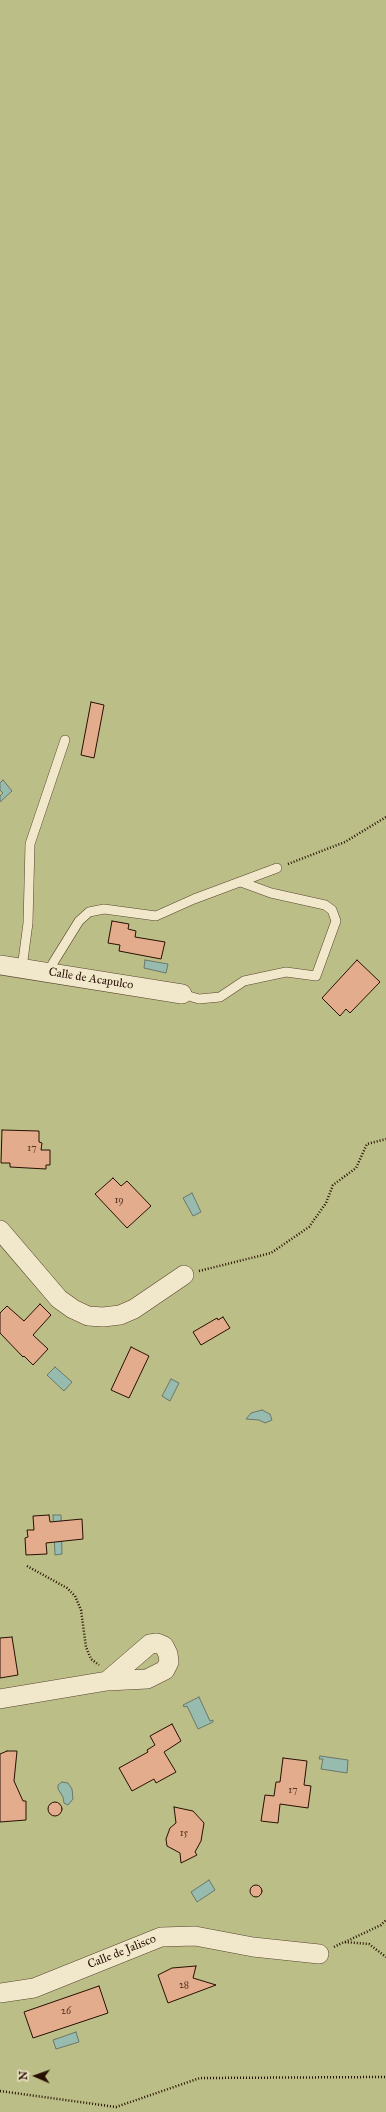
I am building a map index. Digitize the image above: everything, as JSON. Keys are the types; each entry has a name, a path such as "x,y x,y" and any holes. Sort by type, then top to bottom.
{"street":[{"name":"Calle de Acapulco","path":"0,965 182,994"},
{"path":"0,1230 59,1299 73,1309 88,1316 103,1317 120,1315 134,1310 184,1275"},
{"path":"0,1699 113,1676"},
{"name":"Calle de Jalisco","path":"0,1993 34,1988 161,1937 195,1936 253,1947 319,1954"}],"lane":[{"path":"22,968 28,923 30,844 65,740"},
{"path":"49,973 53,963 79,921 90,912 104,909 156,916 277,868"},
{"path":"182,994 199,999 220,997 244,981 278,973 286,972 316,976 336,921 332,910 325,905 271,893 241,882"}],"path":[{"path":"277,868 345,842 386,817"},
{"path":"184,1275 271,1254 309,1227 326,1203 333,1185 356,1168 367,1144 386,1139"},
{"path":"28,1566 67,1588 75,1596 81,1610 86,1647 91,1659 113,1676"},
{"path":"319,1954 381,1924 386,1920"},
{"path":"344,1942 369,1944 386,1957"},
{"path":"0,2091 116,2107 200,2078 386,2077"}],"green space":[{"path":"0,0 386,0 386,2112 0,2112"}],"water":[{"path":"3,780 12,791 0,802 0,796 3,793 0,790 0,783"},
{"path":"145,960 168,964 166,973 144,968"},
{"path":"192,1193 201,1212 193,1216 183,1198"},
{"path":"55,1367 72,1382 64,1391 47,1375"},
{"path":"171,1379 179,1383 170,1401 162,1396"},
{"path":"262,1410 270,1414 272,1420 265,1423 259,1420 246,1419 251,1413"},
{"path":"53,1515 61,1515 62,1554 55,1555"},
{"path":"199,1697 210,1721 213,1720 213,1722 198,1729 187,1706 184,1707 183,1705"},
{"path":"320,1756 348,1760 347,1773 321,1769 323,1759 319,1759"},
{"path":"62,1782 68,1783 72,1789 73,1799 68,1805 64,1803 63,1797 58,1789 58,1785"},
{"path":"209,1880 215,1890 197,1902 191,1892"},
{"path":"76,2032 79,2042 56,2049 53,2040"}],"building":[{"path":"91,702 104,705 94,758 81,755"},
{"path":"112,921 129,924 128,929 136,931 135,937 165,942 161,959 119,951 120,945 108,943"},
{"path":"357,960 380,982 350,1013 346,1009 340,1016 322,998"},
{"path":"2,1130 39,1131 39,1142 42,1143 41,1150 50,1150 50,1165 46,1165 46,1169 10,1167 10,1163 1,1163"},
{"path":"113,1178 121,1186 127,1181 151,1206 127,1228 95,1194"},
{"path":"40,1304 51,1315 33,1335 48,1349 33,1365 24,1356 23,1357 0,1333 0,1313 7,1306 24,1321"},
{"path":"223,1317 230,1328 201,1345 193,1332 217,1318 218,1320"},
{"path":"131,1347 149,1356 129,1398 111,1390"},
{"path":"49,1515 50,1522 82,1519 83,1539 46,1543 47,1554 26,1555 25,1538 28,1537 27,1530 34,1530 33,1516"},
{"path":"12,1637 18,1675 0,1678 0,1638"},
{"path":"172,1724 181,1741 164,1752 176,1772 156,1783 154,1779 132,1791 119,1768 148,1752 147,1750 155,1745 150,1736"},
{"path":"7,1751 17,1751 14,1781 23,1801 26,1801 26,1820 0,1822 0,1754"},
{"path":"283,1758 307,1761 304,1785 311,1786 308,1808 280,1804 278,1823 261,1821 265,1795 274,1796 276,1782 280,1782"},
{"path":"55,1802 60,1804 62,1809 60,1814 55,1816 50,1814 48,1809 50,1804"},
{"path":"174,1807 193,1811 204,1823 201,1841 195,1852 197,1855 181,1863 180,1853 167,1846 166,1839 170,1828 176,1823"},
{"path":"258,1885 261,1886 261,1896 254,1897 251,1896 250,1889 251,1886"},
{"path":"196,1966 193,1978 216,1985 168,2003 158,1975 172,1968"},
{"path":"99,1986 108,2013 33,2038 24,2012"}]}
